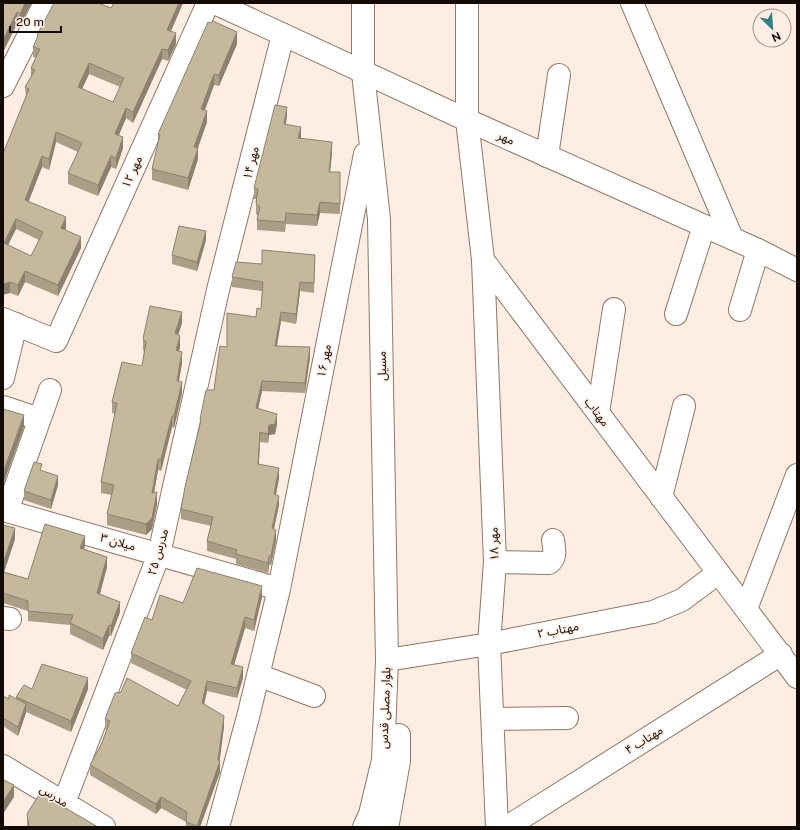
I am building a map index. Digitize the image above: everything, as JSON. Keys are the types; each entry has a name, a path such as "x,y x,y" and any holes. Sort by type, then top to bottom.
{"street":[{"path":"3,86 46,3"},
{"name":"مهر ۱۲","path":"10,322 56,342 208,3"},
{"name":"مهر","path":"215,3 363,73 732,238 797,270"},
{"name":"مسیل","path":"363,3 363,73 379,219 387,660"},
{"path":"468,3 467,120 483,260"},
{"path":"632,3 732,238"},
{"name":"مهر ۱۴","path":"218,290 283,35"},
{"path":"548,156 559,75"},
{"name":"مهر ۱۶","path":"218,827 248,717 279,589 370,133"},
{"path":"676,314 704,226"},
{"path":"740,310 758,250"},
{"name":"مهتاب","path":"483,260 718,573 792,667"},
{"name":"مهر ۱۸","path":"483,260 495,562 489,644 497,827"},
{"name":"مدرس ۲۵","path":"64,803 159,554 218,290"},
{"path":"598,413 614,309"},
{"path":"3,378 10,322"},
{"path":"5,510 50,390"},
{"path":"661,497 684,406"},
{"path":"3,407 39,419"},
{"path":"746,609 795,479"},
{"name":"میلان ۳","path":"5,510 279,589"},
{"path":"495,562 549,563 553,560 554,556 553,540"},
{"name":"مهتاب ۲","path":"387,660 489,644 653,612 682,600 718,573"},
{"name":"بلوار مصلی قدس","path":"364,827 370,814 383,760 387,660"},
{"name":"بلوار مصلی قدس","path":"386,827 388,823 398,761 400,722 387,660"},
{"name":"مهتاب ۴","path":"507,827 792,667"},
{"path":"258,675 314,696"},
{"path":"493,719 567,718"},
{"name":"مدرس","path":"3,766 104,827"}],"building":[{"path":"3,3 25,3 20,14 17,12 4,38 3,38"},
{"path":"54,3 98,3 111,8 114,3 179,3 167,30 176,33 168,50 162,49 133,112 126,108 115,134 123,137 116,158 111,156 98,185 68,173 82,143 56,132 49,159 42,156 25,200 66,217 61,228 81,237 58,285 25,271 18,285 10,282 3,284 3,150 4,151 29,89 25,87 35,70 31,68 40,49 33,47 38,36 37,35","holes":["89,63 124,78 113,102 78,87","16,219 43,232 31,256 4,243"]},
{"path":"213,21 237,32 219,75 214,74 201,109 207,111 194,147 198,148 188,178 152,169 160,135 158,134 208,22 210,23"},
{"path":"275,105 287,107 284,124 301,127 298,138 332,142 329,172 340,172 340,204 320,202 317,215 286,213 285,222 257,220 260,207 256,203 258,189 254,188"},
{"path":"179,226 206,231 197,262 172,255"},
{"path":"262,250 315,255 314,283 300,282 296,314 281,312 275,346 310,347 305,383 262,381 256,408 277,414 275,424 269,425 268,434 260,432 258,464 279,468 274,494 279,496 272,528 276,530 271,556 269,556 268,563 236,554 237,550 207,541 213,517 181,509 201,420 206,390 214,390 220,346 227,347 227,313 256,317 257,308 261,309 263,282 232,277 236,262 262,264"},
{"path":"150,306 182,312 175,333 180,336 176,350 182,352 177,381 182,382 174,416 172,416 161,459 158,459 152,493 157,492 152,518 146,524 107,514 114,485 101,482 117,403 112,402 122,362 142,366 146,342 143,339"},
{"path":"3,409 24,415 3,473"},
{"path":"34,462 42,464 40,470 58,476 51,500 24,491"},
{"path":"45,524 85,536 80,548 107,557 97,593 120,602 111,626 109,625 103,639 70,623 73,615 28,611 28,601 3,593 3,572 28,579"},
{"path":"3,525 15,528 3,564"},
{"path":"197,568 262,586 254,620 245,617 231,664 243,667 237,688 207,681 202,703 224,716 218,760 220,761 197,826 186,822 187,812 161,797 156,804 90,765 101,745 110,721 105,719 115,693 121,692 127,678 178,706 191,681 131,653 145,617 152,620 160,595 183,603"},
{"path":"42,664 88,678 71,721 16,697 24,685 32,689"},
{"path":"9,695 26,704 18,727 3,718 3,696 9,699"},
{"path":"3,780 14,785 3,802"},
{"path":"40,793 98,827 29,827 27,814"}]}
